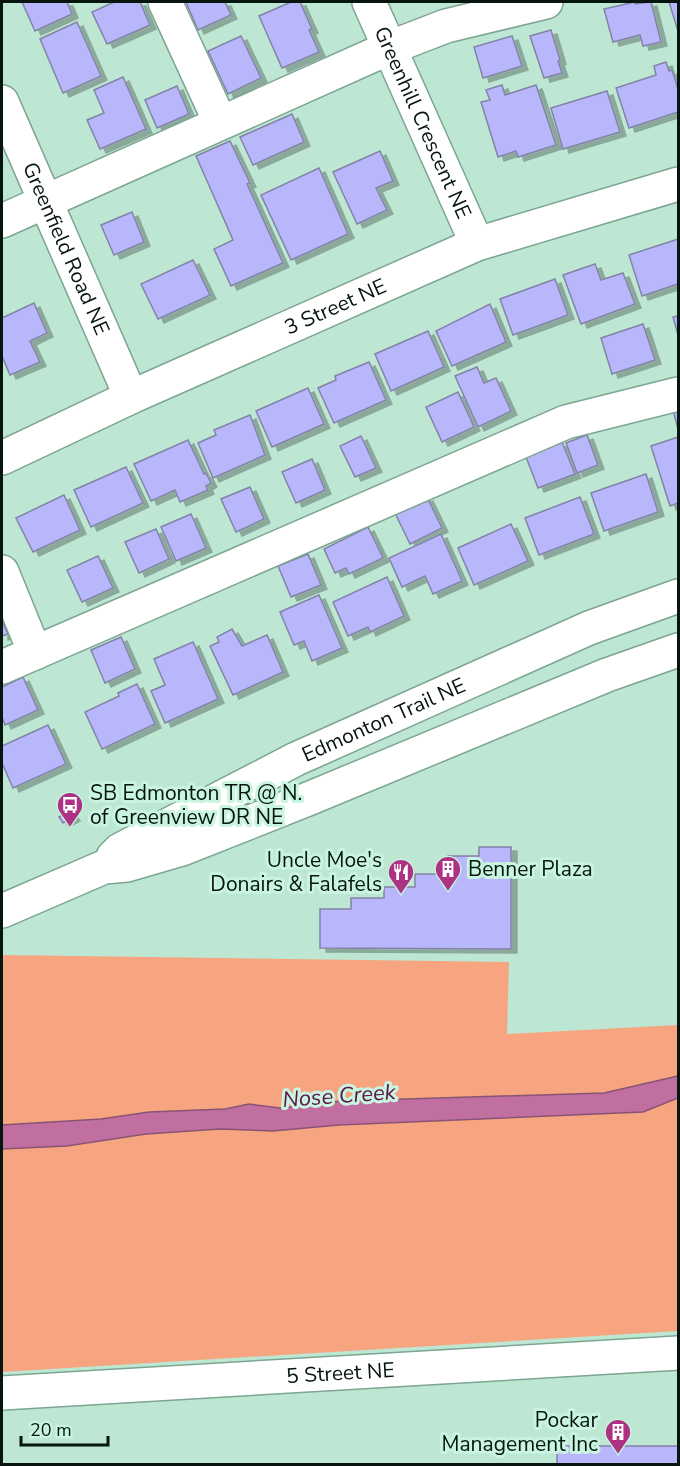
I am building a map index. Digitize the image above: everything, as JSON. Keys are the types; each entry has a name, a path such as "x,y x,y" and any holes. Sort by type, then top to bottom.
{"street":[{"path":"165,2 220,122"},
{"name":"Greenhill Crescent NE","path":"369,2 477,244"},
{"path":"2,221 389,48 446,26 546,2"},
{"name":"Greenfield Road NE","path":"2,102 131,397"},
{"name":"3 Street NE","path":"2,458 131,397 477,244 678,184"},
{"path":"2,667 566,422 678,394"},
{"path":"2,572 35,653"},
{"name":"Edmonton Trail NE","path":"104,867 120,850 296,759 590,628 678,596"},
{"name":"Edmonton Trail NE","path":"2,911 104,867 127,865 182,849 309,799 607,675 678,650"},
{"name":"5 Street NE","path":"2,1394 678,1353"}],"shaded area":[{"path":"2,955 509,962 507,1034 678,1025 678,1331 2,1372"},
{"path":"678,1076 678,1098 643,1112 339,1125 273,1131 220,1129 146,1134 67,1146 2,1149 2,1125 101,1119 149,1112 225,1109 249,1104 280,1108 342,1101 604,1093"}],"building":[{"path":"22,2 67,2 72,14 35,31"},
{"path":"114,2 140,2 150,25 107,44 92,12"},
{"path":"186,2 225,2 231,15 198,30"},
{"path":"291,2 300,2 319,52 282,68 259,16"},
{"path":"635,2 635,4 651,2 661,42 643,46 640,35 613,42 604,9"},
{"path":"669,2 678,2 678,31"},
{"path":"77,22 101,76 63,93 40,39"},
{"path":"551,30 562,73 544,78 530,36"},
{"path":"241,36 261,78 228,94 208,51"},
{"path":"512,36 522,66 483,78 474,47"},
{"path":"666,62 669,71 672,70 678,89 678,112 629,128 616,88 656,75 654,66"},
{"path":"123,77 146,129 100,149 87,120 104,113 94,90"},
{"path":"502,85 505,95 536,85 556,145 518,157 516,151 498,157 481,102 490,100 486,90"},
{"path":"177,86 189,114 157,128 145,100"},
{"path":"607,91 620,132 563,149 551,108"},
{"path":"292,114 304,142 253,165 240,137"},
{"path":"230,141 283,263 231,286 214,249 233,240 196,156"},
{"path":"380,151 393,181 376,188 387,210 357,224 333,172"},
{"path":"319,168 348,234 291,260 261,195"},
{"path":"132,212 144,242 114,255 101,225"},
{"path":"678,239 678,284 642,296 629,255"},
{"path":"193,260 210,295 158,319 141,284"},
{"path":"595,264 601,280 623,273 635,304 581,324 563,275"},
{"path":"555,279 568,315 513,335 500,299"},
{"path":"34,303 47,333 30,341 40,362 10,375 2,356 2,318"},
{"path":"490,304 506,342 452,366 436,331"},
{"path":"678,316 678,335 673,317"},
{"path":"643,324 655,360 612,374 601,338"},
{"path":"428,331 444,367 391,391 375,354"},
{"path":"369,362 386,400 334,423 318,388 336,380 335,376"},
{"path":"477,367 484,383 496,378 511,411 478,427 455,376"},
{"path":"308,388 324,424 272,447 256,411"},
{"path":"458,392 474,427 442,442 426,407"},
{"path":"678,397 678,429 670,399"},
{"path":"250,415 265,455 213,478 198,443 216,435 214,430"},
{"path":"587,435 598,465 577,473 566,443"},
{"path":"361,436 376,468 355,477 340,446"},
{"path":"678,437 678,503 670,506 651,446"},
{"path":"188,440 204,474 206,473 211,483 206,486 208,490 180,502 175,490 151,501 134,464"},
{"path":"562,442 575,474 538,488 526,457"},
{"path":"312,459 325,490 296,503 282,472"},
{"path":"126,467 143,503 91,527 74,490"},
{"path":"646,474 658,512 604,531 591,493"},
{"path":"250,487 264,519 236,532 221,499"},
{"path":"64,495 80,530 33,552 16,518"},
{"path":"427,497 442,528 410,544 394,511"},
{"path":"580,497 594,534 539,555 525,518"},
{"path":"191,514 206,548 176,561 161,527"},
{"path":"511,524 528,561 474,585 458,548"},
{"path":"368,527 383,558 349,574 346,568 335,573 324,549"},
{"path":"156,529 169,559 139,573 125,542"},
{"path":"441,534 462,581 433,594 425,576 402,587 389,558"},
{"path":"308,554 321,585 291,597 278,566"},
{"path":"98,556 113,588 82,602 67,570"},
{"path":"387,577 404,616 370,632 368,627 348,636 333,602"},
{"path":"319,595 342,648 312,661 304,641 294,645 280,612"},
{"path":"2,621 8,634 2,636"},
{"path":"232,629 242,646 267,635 283,672 233,695 210,646 219,642 217,637"},
{"path":"121,637 135,669 105,683 91,650"},
{"path":"193,642 218,699 165,723 151,691 165,685 154,659"},
{"path":"23,677 38,710 5,725 2,717 2,687"},
{"path":"137,684 155,724 102,749 85,712 119,696 118,693"},
{"path":"48,725 66,764 13,788 2,763 2,746"},
{"path":"70,811 74,817 63,823 59,817"},
{"name":"Benner Plaza","path":"479,847 511,847 511,949 320,948 320,909 351,909 351,898 384,898 384,887 415,887 415,874 448,874 448,856 479,856"},
{"name":"Pockar Management Inc","path":"557,1446 678,1446 678,1464 557,1464"}],"place":[{"name":"SB Edmonton TR @ N. of Greenview DR NE","path":"70,828"},
{"name":"Benner Plaza","path":"448,892"},
{"name":"Uncle Moe's Donairs & Falafels","path":"401,895"},
{"name":"Pockar Management Inc","path":"618,1455"}],"water label":[{"name":"Nose Creek","path":"339,1096"}]}
